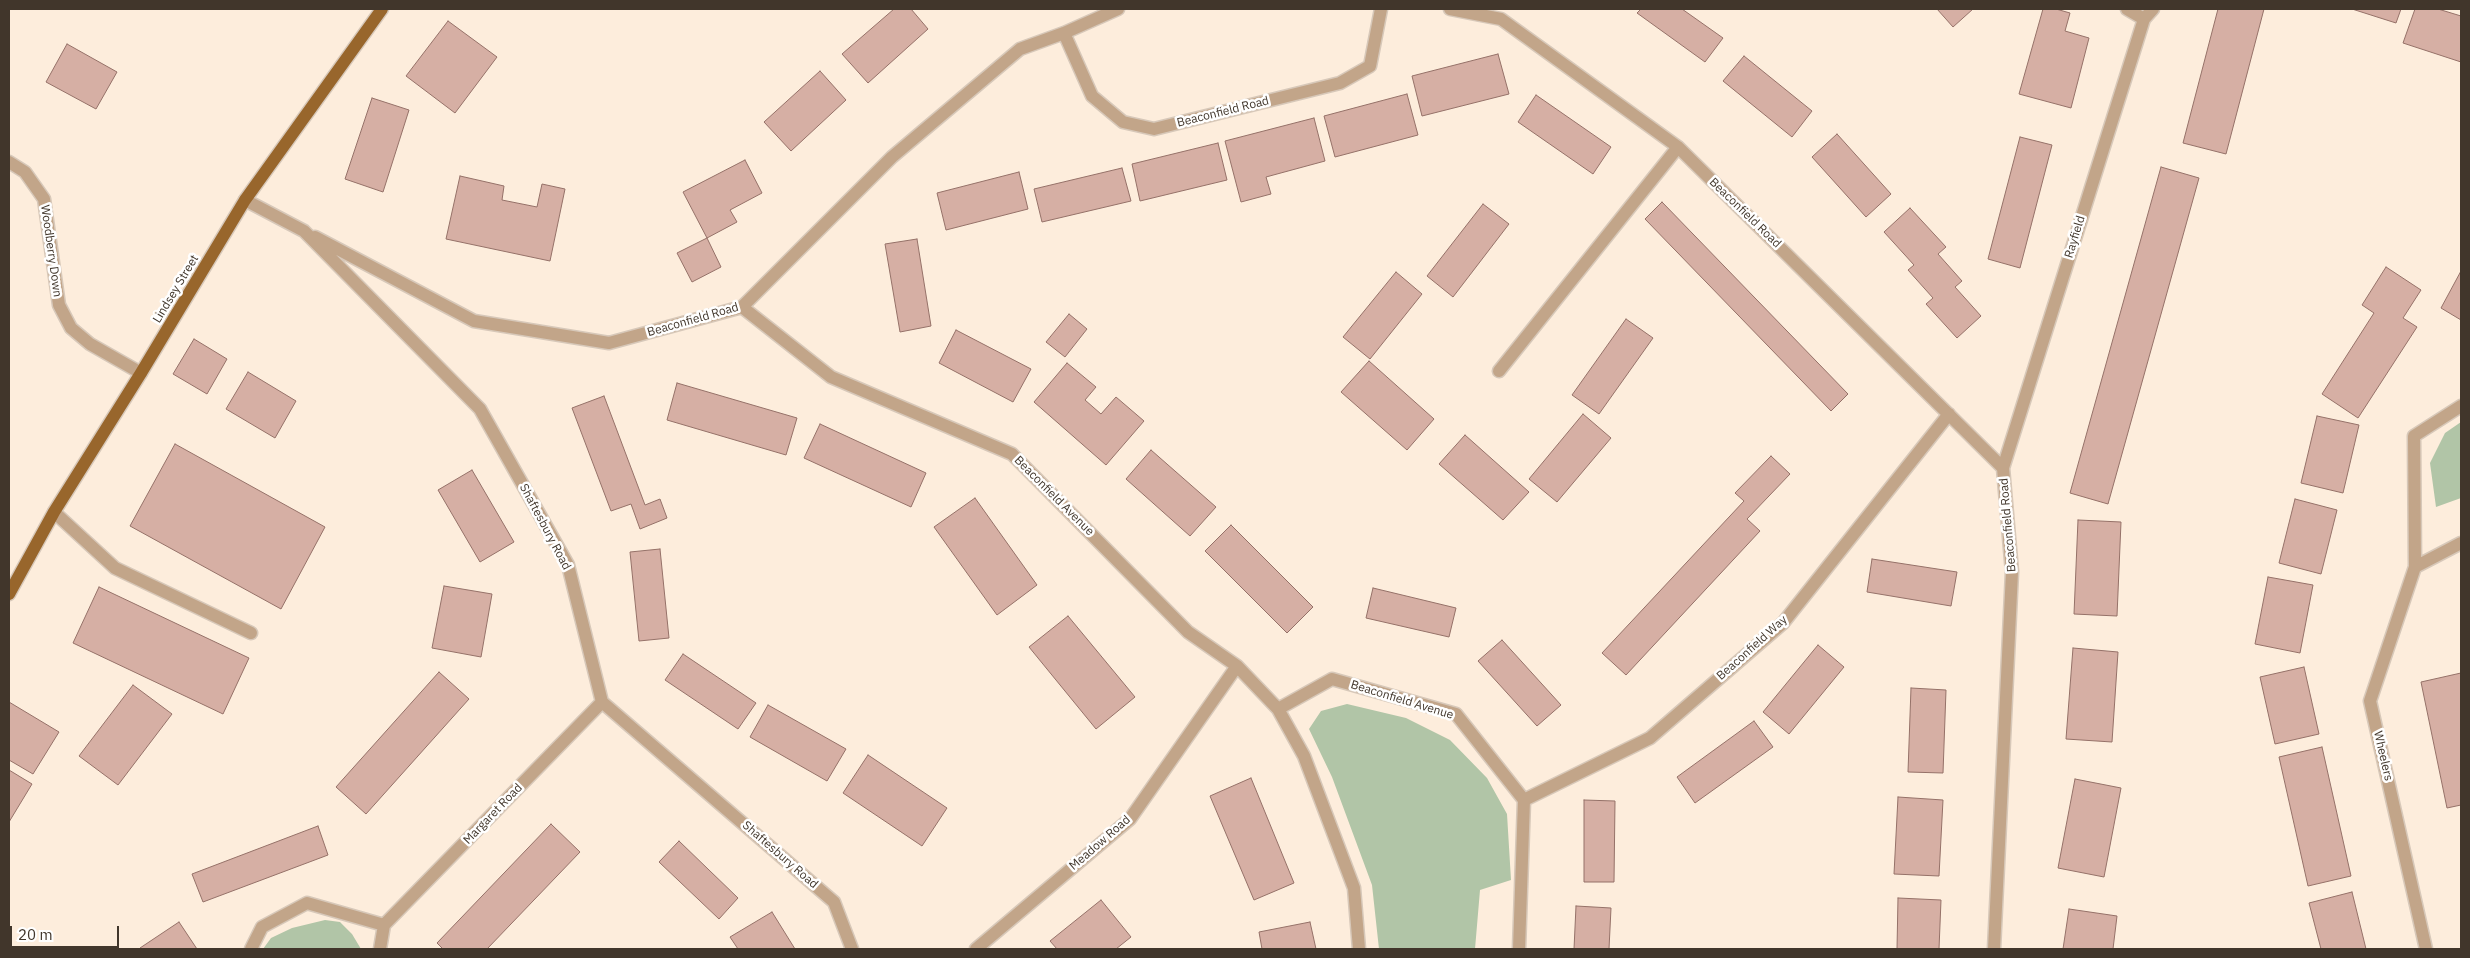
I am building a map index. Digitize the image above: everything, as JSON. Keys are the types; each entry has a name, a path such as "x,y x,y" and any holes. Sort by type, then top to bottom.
{"main road":[{"name":"Lindsey Street","path":"9,594 54,512 141,373 245,200 382,9"}],"street":[{"name":"Beaconfield Road","path":"304,231 474,321 609,344 742,307 907,144 1020,49 1064,33 1118,9"},
{"name":"Beaconfield Road","path":"1064,33 1092,96 1123,122 1154,129 1340,83 1370,66 1381,9"},
{"name":"Beaconfield Road","path":"1450,9 1500,19 1678,147 2003,468 2012,572 1994,949"},
{"path":"2127,9 2144,19"},
{"name":"Rayfield","path":"2003,468 2144,19 2153,9"},
{"path":"1498,371 1678,147"},
{"name":"Woodberry Down","path":"9,162 25,172 44,199 59,305 71,328 90,344 141,373"},
{"name":"Shaftesbury Road","path":"245,200 304,231 480,409 568,565 602,702 834,902 852,949"},
{"name":"Beaconfield Avenue","path":"742,307 831,377 1012,454 1188,632 1237,666 1278,709 1304,756 1354,888 1359,949"},
{"name":"Wheelers","path":"2426,949 2370,701 2416,568 2414,436 2461,406"},
{"name":"Beaconfield Way","path":"1524,800 1650,738 1783,623 1949,414"},
{"path":"54,512 115,568 251,633"},
{"path":"2416,568 2461,543"},
{"name":"Meadow Road","path":"976,949 1130,819 1237,666"},
{"name":"Beaconfield Avenue","path":"1278,709 1332,679 1456,714 1524,800"},
{"name":"Margaret Road","path":"384,925 602,702"},
{"path":"1519,949 1524,800"},
{"path":"251,949 262,927 307,903 384,925 380,949"}],"green space":[{"path":"2461,422 2461,498 2436,507 2430,463 2445,433"},
{"path":"1347,704 1406,718 1450,740 1487,778 1507,814 1511,880 1480,890 1475,949 1379,949 1372,885 1332,777 1309,729 1321,711"},
{"path":"325,920 340,922 352,934 361,949 263,949 271,938 292,928"}],"building":[{"path":"894,9 911,9 928,29 868,83 842,54"},
{"path":"1641,9 1682,9 1723,38 1705,62 1637,13"},
{"path":"1937,9 1973,9 1953,27"},
{"path":"2043,9 2056,9 2070,13 2065,31 2089,38 2071,108 2019,94"},
{"path":"2218,9 2264,9 2226,154 2183,143"},
{"path":"2352,9 2401,9 2396,23"},
{"path":"2415,9 2438,9 2461,16 2461,62 2403,43"},
{"path":"448,21 497,57 455,113 406,76"},
{"path":"67,44 117,72 96,109 46,82"},
{"path":"1498,54 1509,94 1422,116 1412,76"},
{"path":"1744,56 1812,111 1792,137 1723,81"},
{"path":"820,71 846,100 791,151 764,122"},
{"path":"1407,94 1418,135 1335,157 1324,116"},
{"path":"1536,95 1611,147 1593,174 1518,122"},
{"path":"372,98 409,110 383,192 345,179"},
{"path":"1314,118 1325,161 1266,177 1271,194 1241,202 1225,141"},
{"path":"1837,134 1891,194 1866,217 1812,157"},
{"path":"2020,137 2052,145 2020,268 1988,259"},
{"path":"1218,143 1227,180 1140,201 1132,164"},
{"path":"745,160 762,193 730,210 737,222 707,238 683,192"},
{"path":"2161,167 2199,178 2108,504 2070,493"},
{"path":"1122,168 1131,201 1042,222 1034,189"},
{"path":"1019,172 1028,209 946,230 937,193"},
{"path":"460,176 504,186 502,200 537,207 542,184 565,189 550,261 446,239"},
{"path":"1662,202 1848,394 1831,411 1645,219"},
{"path":"1483,204 1509,224 1453,297 1427,276"},
{"path":"1910,208 1946,247 1938,254 1962,281 1955,287 1981,316 1957,338 1926,304 1933,298 1908,270 1914,265 1884,232"},
{"path":"707,238 721,267 692,282 677,253"},
{"path":"917,239 931,326 900,332 885,244"},
{"path":"2386,267 2421,290 2403,318 2417,327 2358,418 2322,394 2374,313 2362,305"},
{"path":"2461,271 2461,320 2441,308"},
{"path":"1396,272 1422,294 1370,359 1343,337"},
{"path":"1069,314 1087,329 1065,357 1046,342"},
{"path":"1626,319 1653,338 1599,414 1572,395"},
{"path":"956,330 1031,369 1013,402 939,363"},
{"path":"194,339 227,359 207,394 173,374"},
{"path":"1369,361 1434,419 1407,450 1341,392"},
{"path":"1067,363 1096,387 1085,400 1101,414 1116,397 1144,421 1106,465 1034,402"},
{"path":"248,372 296,401 275,438 226,409"},
{"path":"677,383 797,418 786,455 667,420"},
{"path":"604,396 645,505 660,499 667,518 640,529 631,504 611,511 572,408"},
{"path":"1583,414 1611,438 1557,502 1529,479"},
{"path":"2317,416 2359,425 2343,493 2301,483"},
{"path":"820,424 926,473 911,507 804,458"},
{"path":"1465,435 1529,492 1503,520 1439,464"},
{"path":"175,444 325,527 281,609 130,526"},
{"path":"1151,450 1216,507 1190,536 1126,479"},
{"path":"1771,456 1790,474 1747,519 1760,531 1626,675 1602,653 1744,501 1735,493"},
{"path":"472,470 514,542 480,562 438,490"},
{"path":"975,498 1037,585 997,615 934,527"},
{"path":"2295,499 2337,510 2321,574 2279,563"},
{"path":"2078,520 2121,522 2117,616 2074,614"},
{"path":"1231,525 1313,607 1287,633 1205,551"},
{"path":"660,549 669,638 639,641 630,552"},
{"path":"1872,559 1957,572 1951,606 1867,592"},
{"path":"2268,577 2313,585 2300,653 2255,644"},
{"path":"444,586 492,594 481,657 432,648"},
{"path":"99,587 249,658 223,714 73,643"},
{"path":"1373,588 1456,608 1449,637 1366,618"},
{"path":"1068,616 1135,697 1096,729 1029,647"},
{"path":"1502,640 1561,705 1537,726 1478,661"},
{"path":"1818,645 1844,667 1789,734 1763,712"},
{"path":"2073,648 2118,652 2112,742 2066,739"},
{"path":"683,654 756,703 738,729 665,680"},
{"path":"2304,667 2319,734 2275,744 2260,677"},
{"path":"439,672 469,699 366,814 336,787"},
{"path":"2461,673 2461,805 2447,808 2421,682"},
{"path":"133,685 172,714 118,785 79,756"},
{"path":"1911,688 1946,690 1943,773 1908,772"},
{"path":"9,702 59,732 33,774 9,760"},
{"path":"768,705 846,749 827,781 750,737"},
{"path":"1754,721 1773,747 1695,803 1677,777"},
{"path":"2322,747 2351,876 2308,886 2279,757"},
{"path":"868,755 947,808 922,846 843,793"},
{"path":"9,770 32,784 9,822"},
{"path":"1251,778 1294,883 1254,900 1210,796"},
{"path":"2075,779 2121,788 2104,877 2058,868"},
{"path":"1898,797 1943,800 1939,876 1894,874"},
{"path":"1584,800 1615,801 1614,882 1584,882"},
{"path":"551,824 580,852 487,949 443,949 437,943"},
{"path":"318,826 328,855 203,902 192,874"},
{"path":"679,841 738,898 719,919 659,862"},
{"path":"2352,892 2366,949 2321,949 2309,903"},
{"path":"1898,898 1941,900 1939,949 1897,949"},
{"path":"1101,900 1131,937 1116,949 1057,949 1050,941"},
{"path":"1576,906 1611,908 1609,949 1574,949"},
{"path":"2069,909 2117,916 2113,949 2063,949"},
{"path":"772,912 795,949 738,949 730,937"},
{"path":"179,922 197,949 140,948"},
{"path":"1310,922 1316,949 1262,949 1259,932"}]}
